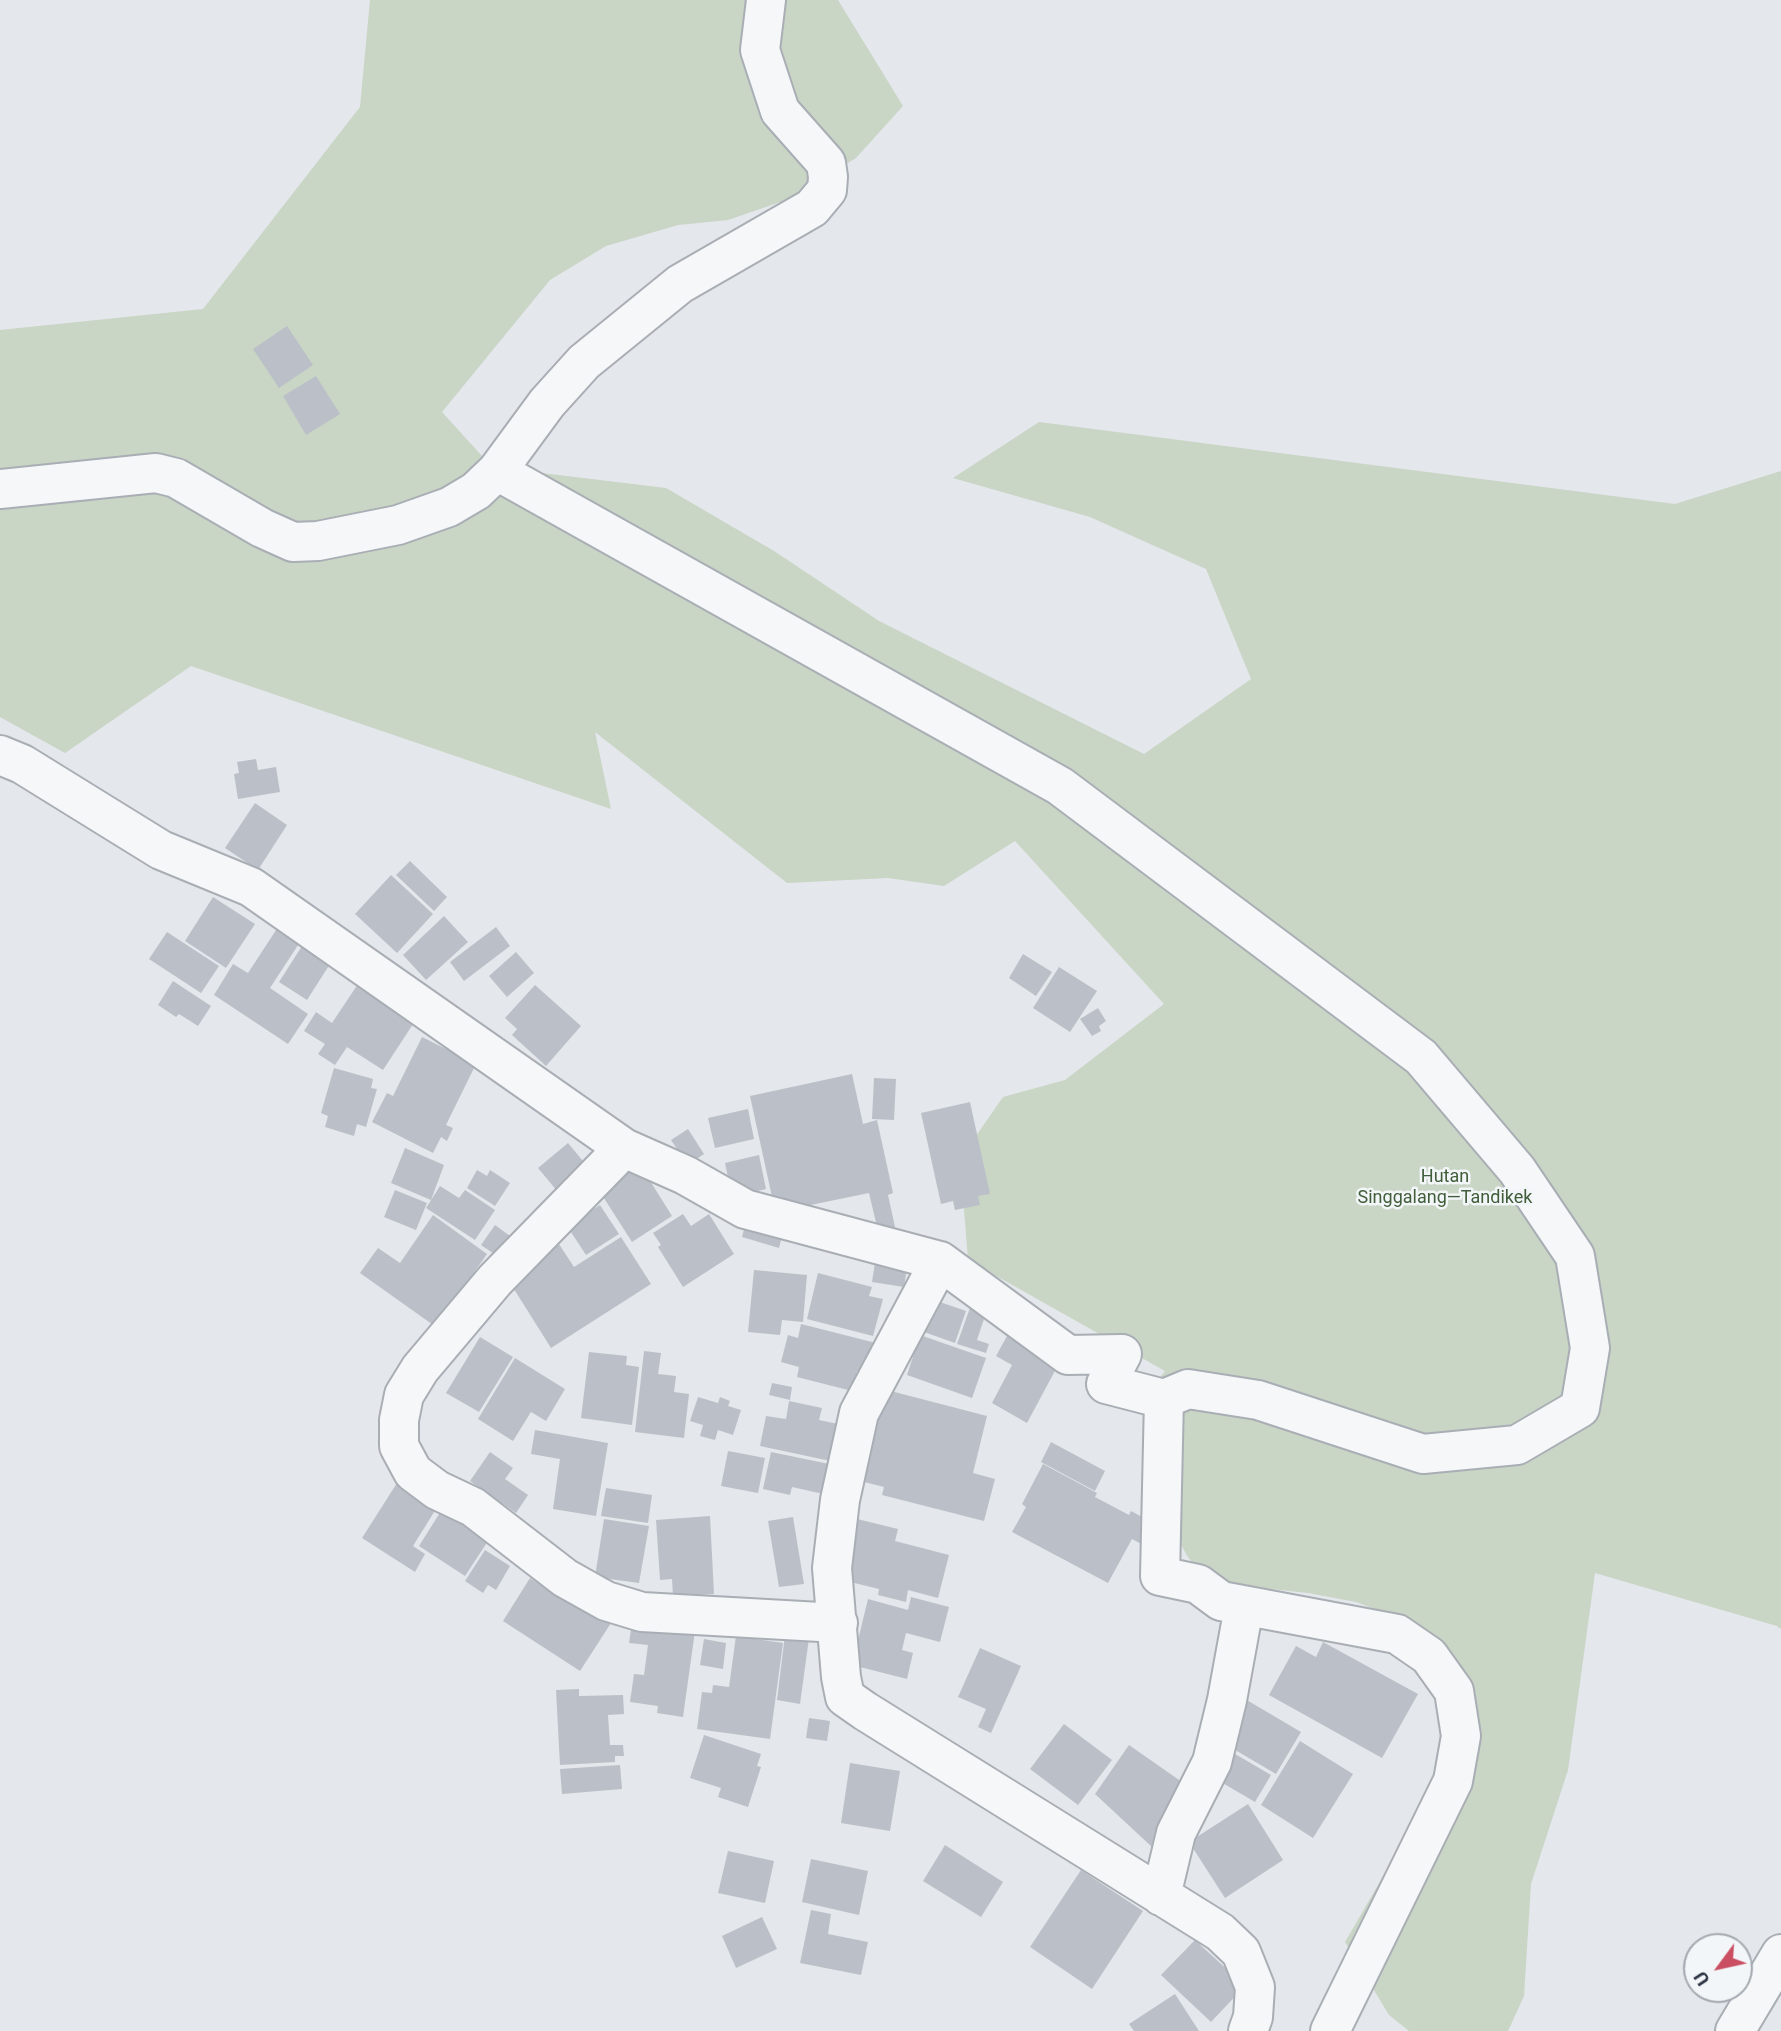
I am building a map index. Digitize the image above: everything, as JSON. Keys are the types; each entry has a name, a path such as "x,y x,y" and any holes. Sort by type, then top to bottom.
{"street":[{"path":"0,489 156,473 176,478 262,528 293,542 318,541 398,525 449,507 476,491 497,471 547,403 584,362 680,285 812,208 827,190 826,163 780,111 760,50 766,0"},
{"path":"0,755 22,764 161,850 251,887 624,1148 685,1175 745,1209 940,1261 1068,1355 1122,1354 1106,1384 1164,1398 1188,1389 1258,1400 1423,1454 1517,1445 1580,1408 1590,1348 1575,1256 1517,1170 1421,1057 1060,786 497,471"},
{"path":"624,1148 495,1280 420,1369 404,1395 399,1420 400,1446 412,1472 437,1490 473,1507 565,1578 606,1601 642,1612 838,1623"},
{"path":"940,1261 859,1413 840,1500 832,1569 845,1697 1220,1932 1241,1952 1255,1987 1253,2017 1248,2031"},
{"path":"1164,1398 1160,1576 1198,1584 1222,1601 1244,1607 1397,1634 1429,1656 1454,1691 1461,1736 1452,1781 1329,2031"},
{"path":"1161,1896 1176,1833 1212,1762 1227,1700 1244,1607"},
{"path":"1735,2031 1781,1954"}],"green space":[{"name":"Hutan Singgalang—Tandikek","path":"370,0 838,0 903,106 856,158 789,199 728,220 678,225 606,246 550,280 442,412 492,467 666,488 774,551 879,621 1144,754 1251,679 1206,569 1090,517 953,478 1039,422 1675,504 1781,471 1781,1629 1595,1573 1568,1770 1531,1884 1524,1996 1508,2031 1409,2031 1389,2015 1345,1942 1439,1780 1450,1697 1383,1612 1356,1602 1308,1593 1225,1584 1201,1574 1170,1525 1157,1381 1165,1371 968,1260 960,1159 1003,1097 1065,1080 1164,1004 1015,841 944,886 888,878 787,883 595,732 611,809 191,666 65,753 0,717 0,330 203,309 360,107"}],"building":[{"path":"287,326 313,365 279,388 253,349"},
{"path":"316,376 340,414 306,435 283,396"},
{"path":"256,759 258,770 276,767 280,792 238,799 234,774 239,773 237,762"},
{"path":"255,803 287,825 258,870 225,848"},
{"path":"410,861 447,897 434,911 396,875"},
{"path":"391,875 433,914 397,953 355,914"},
{"path":"213,897 255,924 226,968 185,941"},
{"path":"444,916 468,942 426,980 403,955"},
{"path":"280,924 302,939 270,988 308,1014 288,1044 214,995 233,964 248,973"},
{"path":"496,927 510,946 464,981 450,962"},
{"path":"167,932 219,966 201,993 149,959"},
{"path":"302,946 330,964 307,1000 279,982"},
{"path":"516,952 534,973 507,997 489,976"},
{"path":"1023,954 1052,972 1036,996 1009,978"},
{"path":"1059,967 1097,991 1070,1032 1033,1008"},
{"path":"173,981 211,1006 198,1026 179,1014 176,1017 158,1005"},
{"path":"360,981 417,1018 383,1070 347,1047 335,1065 318,1054 325,1044 304,1031 316,1012 332,1023"},
{"path":"535,985 581,1026 546,1066 512,1035 517,1029 505,1018"},
{"path":"1098,1008 1106,1021 1099,1026 1101,1031 1092,1036 1080,1019"},
{"path":"422,1037 476,1064 446,1125 453,1128 447,1141 441,1137 433,1153 372,1122 387,1093 393,1096"},
{"path":"334,1068 373,1079 371,1088 377,1089 366,1127 357,1124 354,1136 325,1127 328,1116 321,1113"},
{"path":"852,1074 863,1124 877,1120 893,1193 888,1195 895,1227 878,1231 869,1193 791,1209 774,1206 750,1096"},
{"path":"874,1078 896,1079 894,1120 872,1119"},
{"path":"970,1102 990,1194 978,1196 980,1205 955,1210 953,1201 941,1204 921,1113"},
{"path":"748,1109 754,1139 715,1148 708,1118"},
{"path":"688,1129 704,1154 688,1165 671,1140"},
{"path":"568,1143 592,1172 563,1198 538,1168"},
{"path":"405,1148 444,1165 431,1200 391,1183"},
{"path":"759,1155 766,1189 732,1197 725,1163"},
{"path":"631,1165 642,1168 672,1216 632,1242 602,1195 614,1187 609,1179"},
{"path":"477,1170 487,1176 490,1170 510,1183 495,1206 467,1188"},
{"path":"440,1186 459,1198 465,1190 495,1210 475,1240 426,1208"},
{"path":"395,1190 427,1203 416,1230 384,1217"},
{"path":"600,1205 619,1234 586,1255 567,1226"},
{"path":"683,1214 691,1226 709,1214 734,1254 683,1287 658,1247 661,1245 653,1233"},
{"path":"433,1215 487,1254 436,1327 360,1273 378,1248 400,1263"},
{"path":"747,1218 782,1236 779,1248 742,1237"},
{"path":"495,1225 517,1241 503,1260 481,1245"},
{"path":"621,1237 651,1284 551,1348 507,1278 555,1238 574,1267"},
{"path":"875,1262 907,1268 904,1287 872,1282"},
{"path":"754,1270 807,1275 803,1322 782,1320 780,1335 748,1332"},
{"path":"818,1273 872,1287 869,1296 883,1299 873,1336 807,1319"},
{"path":"934,1300 966,1311 955,1343 924,1332"},
{"path":"971,1305 987,1310 977,1340 989,1344 986,1353 957,1344"},
{"path":"801,1324 880,1344 872,1376 857,1371 852,1391 797,1377 799,1367 781,1362 788,1335 798,1338"},
{"path":"1012,1327 1064,1354 1027,1423 992,1403 1012,1365 996,1356"},
{"path":"920,1335 986,1358 972,1398 907,1375"},
{"path":"480,1337 513,1357 479,1412 446,1393"},
{"path":"644,1351 661,1353 658,1374 676,1376 674,1392 689,1394 684,1438 635,1432"},
{"path":"589,1352 627,1356 626,1365 639,1367 632,1425 581,1418"},
{"path":"515,1358 565,1389 546,1421 531,1412 513,1441 478,1419"},
{"path":"772,1383 792,1387 790,1400 769,1395"},
{"path":"883,1389 987,1416 973,1473 995,1479 984,1521 882,1495 884,1487 860,1481"},
{"path":"698,1397 718,1403 720,1397 730,1401 728,1406 741,1410 733,1435 718,1430 715,1440 700,1436 703,1425 690,1421"},
{"path":"789,1401 822,1408 819,1420 843,1425 835,1462 760,1446 766,1416 786,1419"},
{"path":"535,1430 608,1443 596,1516 553,1509 560,1459 531,1454"},
{"path":"1051,1442 1105,1471 1095,1491 1041,1462"},
{"path":"728,1451 765,1458 758,1493 721,1486"},
{"path":"490,1452 513,1468 505,1479 528,1495 516,1513 502,1503 498,1509 473,1492 477,1486 470,1481"},
{"path":"771,1452 834,1465 828,1495 792,1487 790,1495 763,1489"},
{"path":"1043,1464 1097,1493 1095,1497 1129,1515 1131,1511 1159,1526 1147,1547 1132,1539 1108,1583 1012,1532 1026,1507 1022,1504"},
{"path":"397,1483 436,1509 413,1546 425,1554 415,1572 362,1538"},
{"path":"606,1488 652,1495 648,1523 601,1516"},
{"path":"441,1511 488,1541 465,1576 419,1546"},
{"path":"710,1516 714,1594 673,1596 672,1579 660,1580 656,1520"},
{"path":"793,1517 804,1584 779,1587 768,1521"},
{"path":"604,1519 649,1526 639,1583 595,1577"},
{"path":"857,1519 898,1529 895,1541 949,1555 938,1598 908,1590 906,1602 878,1595 879,1589 842,1580"},
{"path":"485,1550 510,1566 496,1590 488,1585 483,1593 465,1581"},
{"path":"530,1578 572,1605 577,1597 613,1620 580,1671 503,1621"},
{"path":"911,1597 949,1607 940,1642 906,1633 902,1650 913,1653 907,1679 852,1665 868,1599 908,1610"},
{"path":"632,1623 695,1631 683,1717 657,1713 658,1706 630,1702 634,1674 644,1675 648,1645 629,1643"},
{"path":"785,1635 809,1638 800,1704 777,1700"},
{"path":"736,1636 783,1643 770,1739 697,1729 702,1692 712,1693 713,1685 729,1687"},
{"path":"704,1639 726,1643 723,1669 700,1665"},
{"path":"1323,1642 1418,1694 1382,1758 1269,1695 1296,1646 1316,1657"},
{"path":"980,1648 1021,1666 991,1733 978,1727 986,1709 958,1697"},
{"path":"579,1689 579,1696 623,1695 624,1714 608,1715 610,1745 623,1745 624,1756 615,1756 615,1762 560,1765 556,1690"},
{"path":"1245,1699 1301,1732 1276,1774 1220,1741"},
{"path":"809,1718 830,1721 827,1741 806,1738"},
{"path":"1064,1724 1112,1760 1078,1805 1030,1769"},
{"path":"704,1735 761,1754 757,1766 761,1767 748,1807 718,1797 721,1788 690,1778"},
{"path":"1300,1741 1353,1774 1313,1838 1261,1805"},
{"path":"1129,1745 1192,1789 1152,1847 1095,1794"},
{"path":"1225,1748 1271,1775 1255,1802 1209,1775"},
{"path":"850,1763 900,1771 890,1831 841,1823"},
{"path":"620,1765 622,1789 562,1794 560,1769"},
{"path":"1248,1804 1283,1860 1225,1898 1189,1842"},
{"path":"945,1845 1003,1882 981,1917 923,1881"},
{"path":"728,1851 774,1861 765,1903 718,1893"},
{"path":"811,1859 868,1871 859,1915 802,1902"},
{"path":"1081,1870 1143,1911 1092,1989 1030,1947"},
{"path":"811,1910 831,1914 828,1934 868,1942 861,1975 800,1963"},
{"path":"762,1917 777,1949 736,1968 722,1936"},
{"path":"1195,1940 1245,1986 1211,2022 1161,1975"},
{"path":"1175,1994 1199,2031 1134,2031 1129,2024"}]}
